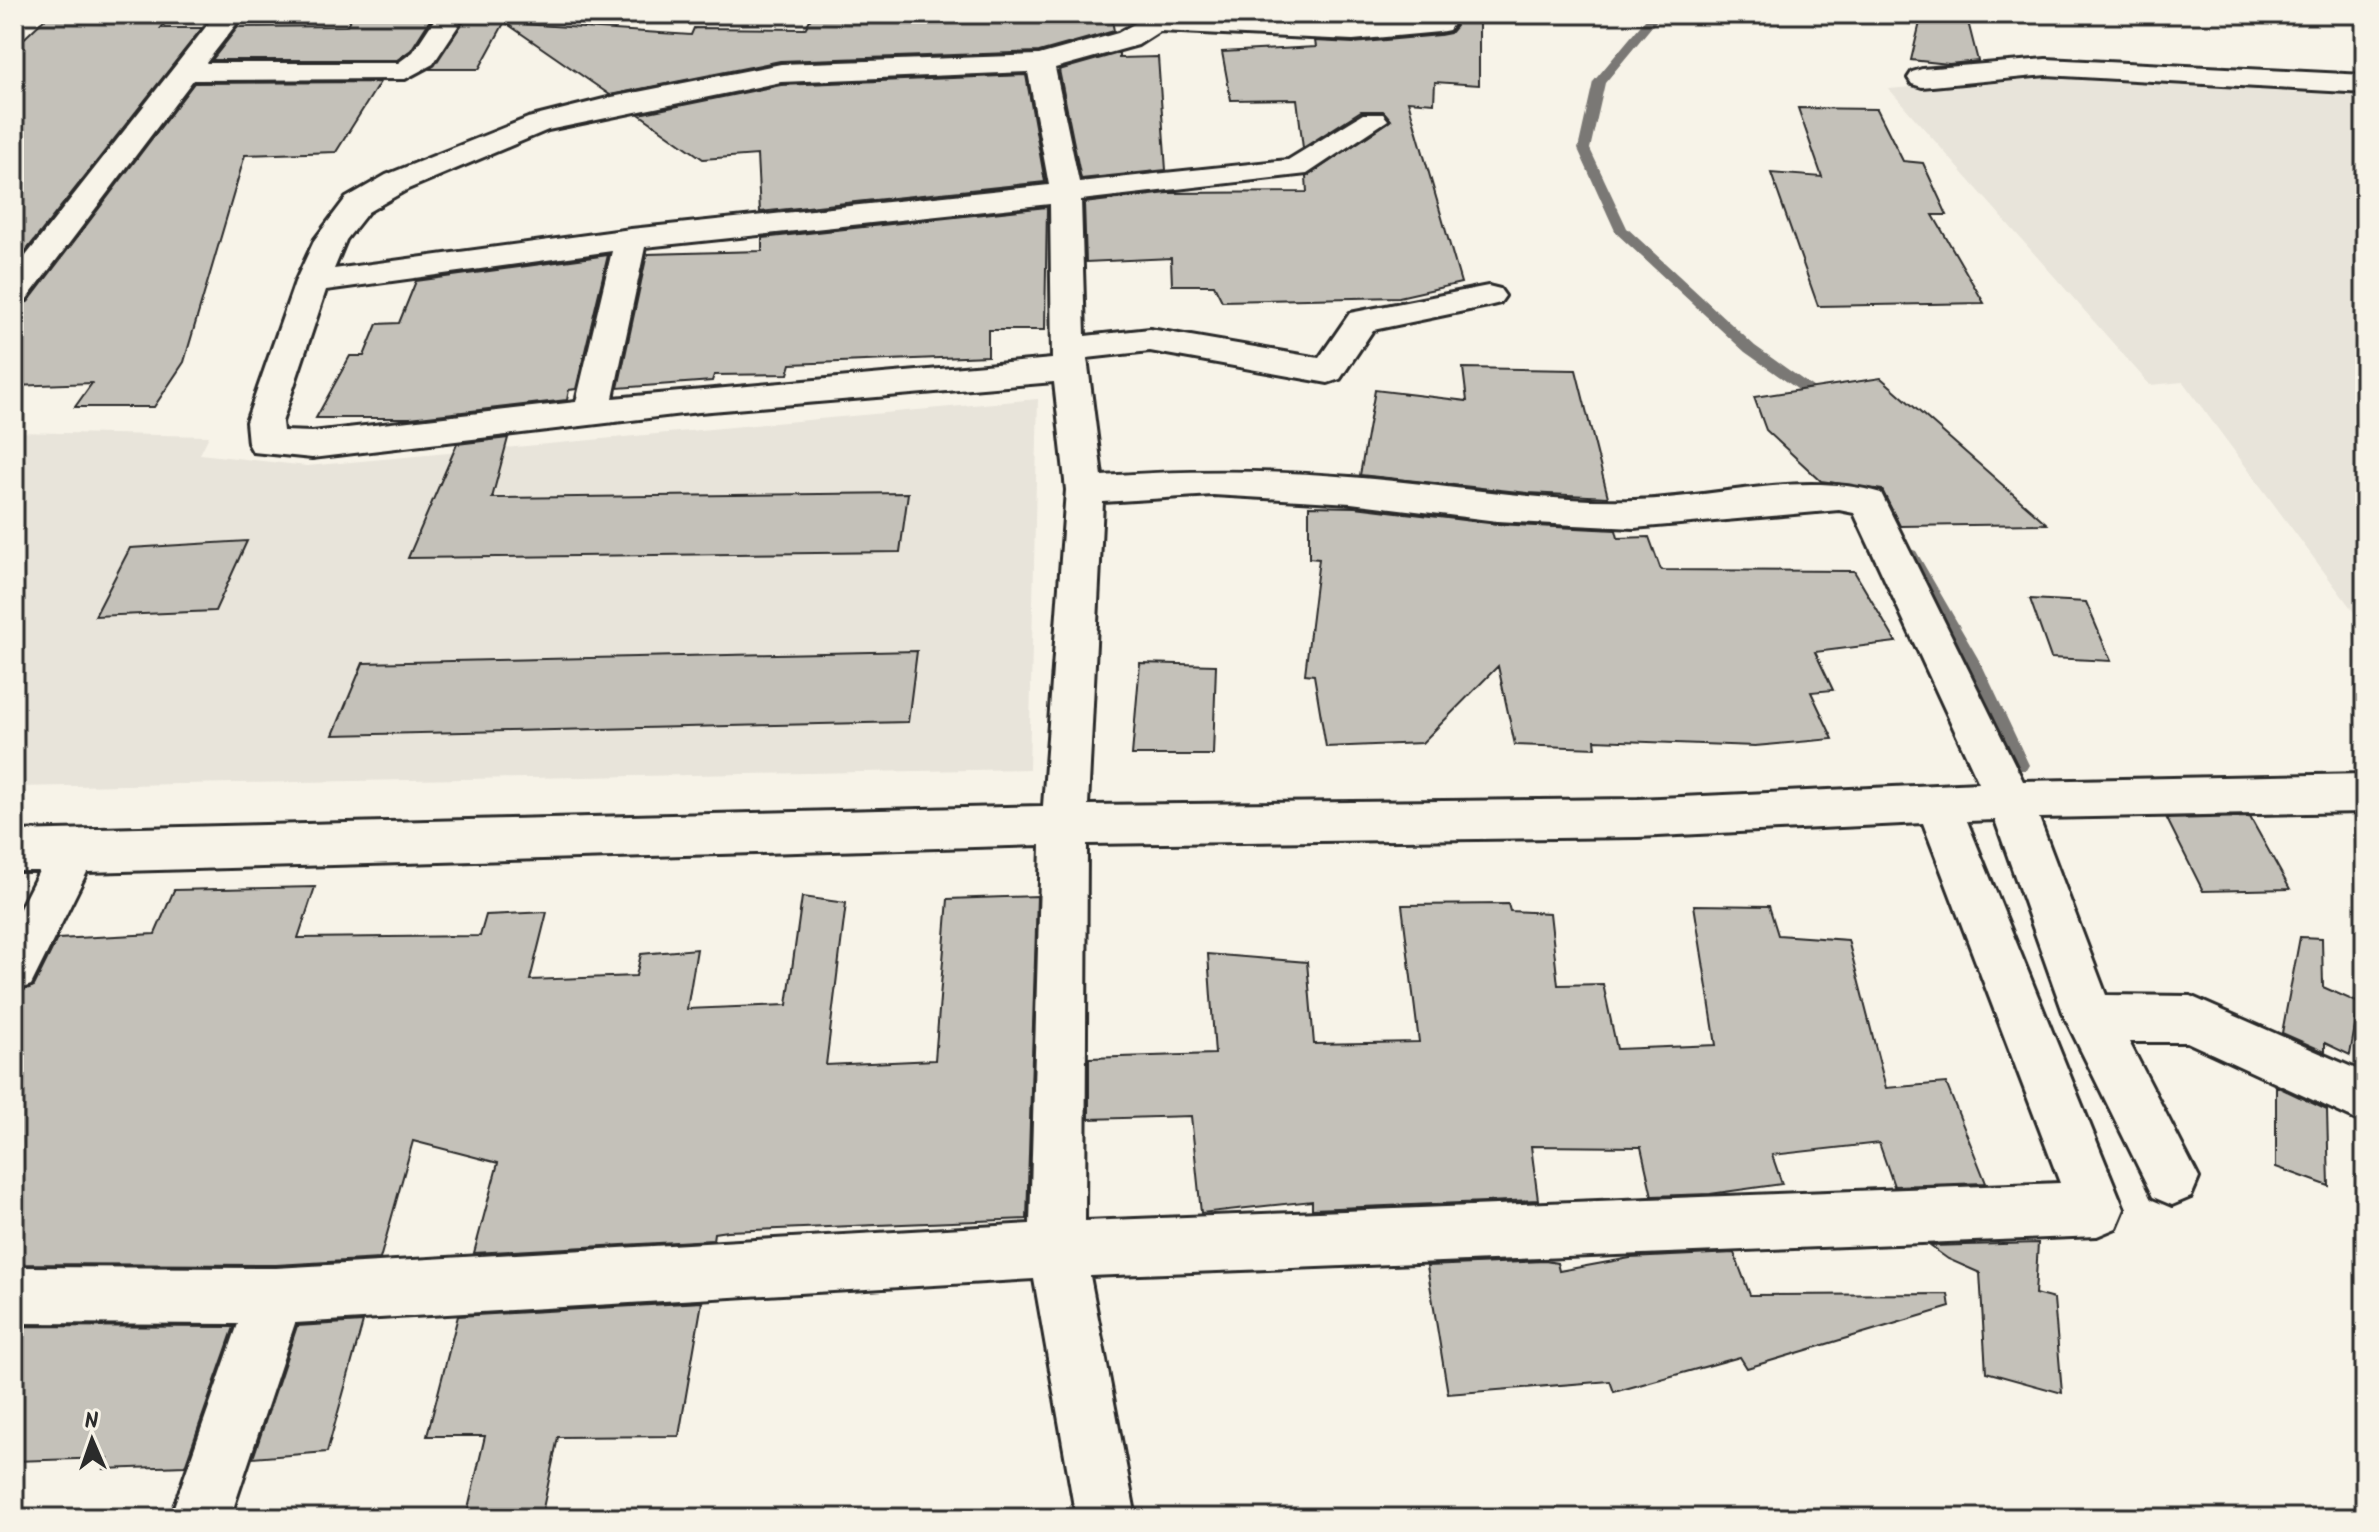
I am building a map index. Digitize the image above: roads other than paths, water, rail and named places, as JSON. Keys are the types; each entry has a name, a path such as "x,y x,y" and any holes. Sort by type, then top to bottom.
{"street":[{"path":"14,293 230,14"},
{"path":"183,72 405,71 423,58 452,14"},
{"path":"1439,24 1353,32 1160,17 1128,39 1040,63 781,73 538,124 397,182 357,205 331,239 312,282 264,422 266,443 312,445 1070,359 1150,340 1328,371 1362,321 1488,296"},
{"path":"1040,63 1065,190 1070,359 1085,490 1064,825 1057,1250 1106,1518"},
{"path":"1922,78 2046,67 2365,84"},
{"path":"312,282 631,239 1065,190 1296,168 1373,120"},
{"path":"592,412 631,239"},
{"path":"1085,490 1213,482 1351,490 1497,507 1634,514 1839,496 1868,503 2010,800 2090,1018 2172,1178"},
{"path":"14,851 73,852 1064,825 1638,818 2010,800 2365,793"},
{"path":"14,1295 276,1296 1057,1250 2097,1209 1938,804"},
{"path":"14,969 73,852"},
{"path":"2090,1018 2190,1019 2365,1099"},
{"path":"200,1518 276,1296"}],"waterway":[{"path":"1656,14 1599,82 1584,149 1621,230 1750,349 1812,393 1820,406"},
{"path":"1910,555 1977,672 2020,765"}]}
